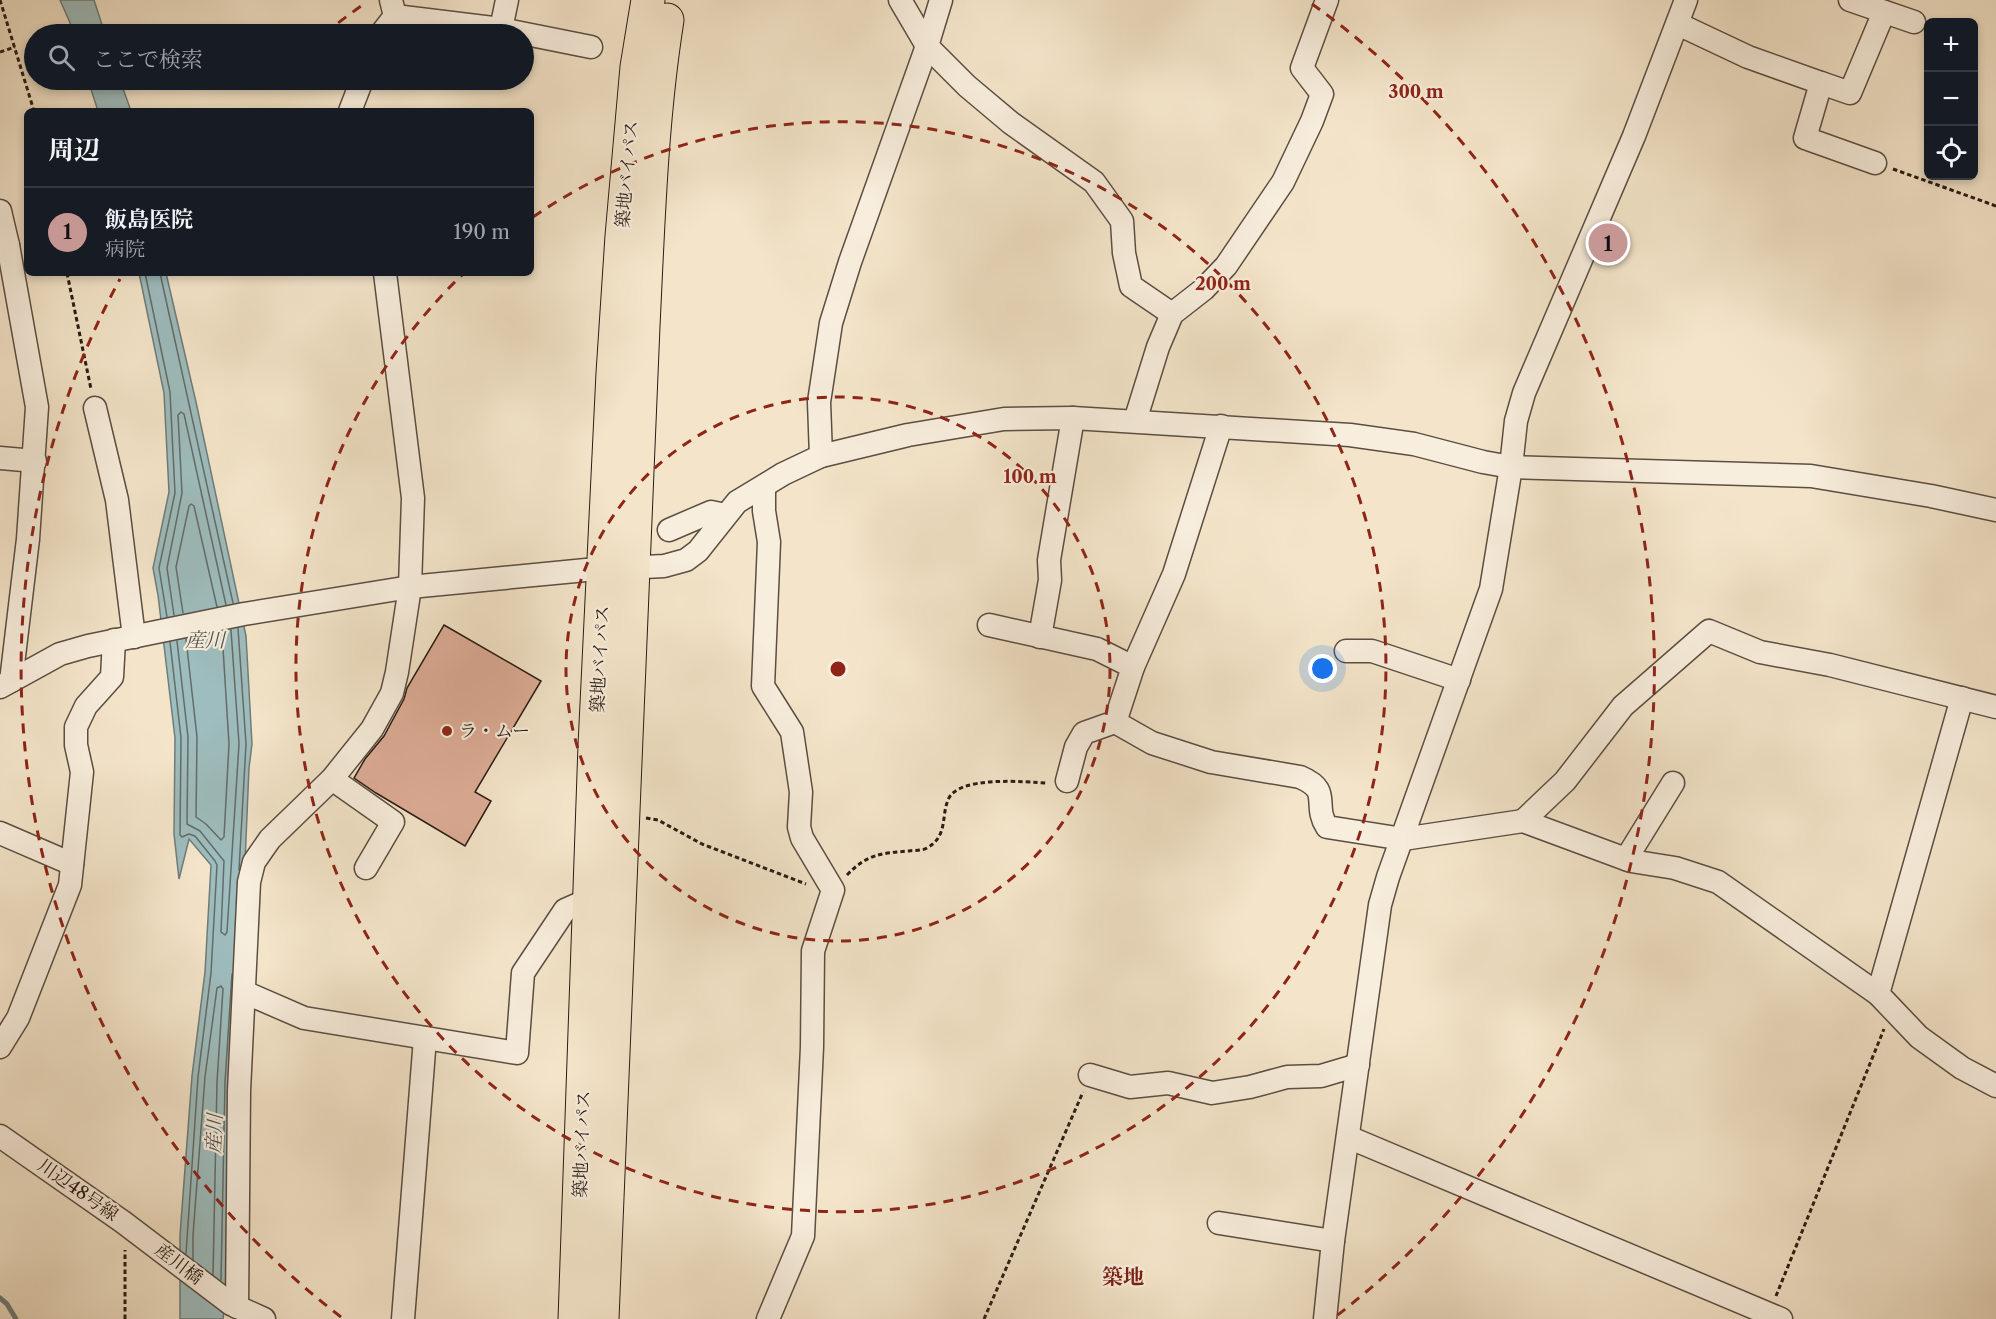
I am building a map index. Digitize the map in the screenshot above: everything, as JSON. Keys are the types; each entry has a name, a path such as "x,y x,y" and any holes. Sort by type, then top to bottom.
{"highway":[{"name":"築地バイパス","path":"602,1319 623,816 613,373 637,66 648,0"},
{"name":"築地バイパス","path":"575,1319 590,899 661,59 670,0"}],"street":[{"path":"502,24 507,0"},
{"path":"900,0 927,46 967,86 1011,123 1094,182 1122,221 1124,253 1131,286 1172,314"},
{"path":"820,456 819,402 831,323 849,262 927,46 941,0"},
{"path":"1135,421 1158,347 1172,314 1204,289 1226,266 1283,182 1312,121 1322,94 1302,68 1327,0"},
{"path":"1325,1319 1333,1241 1380,905 1388,876 1491,589 1511,467 1516,421 1524,393 1634,136 1686,0"},
{"path":"1850,0 1914,22"},
{"path":"386,24 393,8 475,24"},
{"path":"1678,24 1748,57 1850,93 1884,12"},
{"path":"534,36 591,47"},
{"path":"1821,83 1805,138 1875,163"},
{"path":"351,108 358,90"},
{"path":"0,211 4,246 38,407 28,539 5,684"},
{"path":"264,1319 234,1305 249,882 254,862 270,838 332,779 372,729 392,693 402,646 410,587 412,498 385,276"},
{"path":"0,1047 18,1018 70,885 82,772 75,745 76,727 87,706 112,677 130,637 117,500 95,408"},
{"path":"5,684 60,654 244,614 410,587 664,566 686,560 698,551 737,502 783,474 820,456 908,435 1004,418 1135,421 1350,435 1414,444 1511,467 1811,476 1931,496 1996,510"},
{"path":"1040,637 1050,580 1049,560 1073,418"},
{"path":"1115,722 1132,667 1174,574 1221,426"},
{"path":"0,458 35,461"},
{"path":"764,486 764,511 769,542 763,686 792,732 801,792 798,827 802,838 833,890 813,951 812,1047 804,1236 768,1319"},
{"path":"669,530 711,512 725,515"},
{"path":"989,625 1097,649 1132,667"},
{"path":"1523,821 1565,781 1623,706 1709,631 1760,652 1830,666 1996,707"},
{"path":"1346,651 1372,651 1458,680"},
{"path":"1885,1001 1962,698"},
{"path":"1067,781 1076,747 1084,733 1115,722 1152,743 1211,762 1300,777 1313,783 1318,788 1322,820 1327,827 1403,838 1523,821 1626,859 1675,868 1718,882 1885,1001 1919,1036 1962,1068 1996,1086"},
{"path":"332,779 393,822 366,868"},
{"path":"1626,859 1673,783"},
{"path":"0,833 72,864"},
{"path":"244,992 304,1018 517,1053 523,973 565,910 590,899"},
{"path":"403,1319 425,1038"},
{"path":"1090,1075 1130,1087 1168,1083 1212,1093 1250,1087 1287,1077 1321,1076 1358,1065"},
{"name":"川辺48号線","path":"0,1136 125,1223"},
{"path":"1348,1137 1775,1317"},
{"path":"1219,1222 1333,1241"},
{"name":"産川橋","path":"125,1223 234,1305"}],"path":[{"path":"0,0 24,77"},
{"path":"0,52 15,47"},
{"path":"28,90 33,108"},
{"path":"1875,163 1996,206"},
{"path":"68,276 95,408"},
{"path":"623,816 638,815 658,820 702,844 819,889 833,890 867,858 882,853 924,850 933,844 940,836 945,822 947,801 951,793 962,786 1019,781 1051,784 1067,781"},
{"path":"1775,1317 1885,1001"},
{"path":"984,1319 1090,1075"},
{"path":"125,1223 125,1319"}],"water":[{"path":"60,0 94,0 102,24 71,24"},
{"path":"91,90 124,90 130,108 97,108"},
{"name":"産川","path":"140,276 167,276 246,636 252,744 249,768 227,1286 223,1319 180,1319 180,1235 192,1076 205,972 211,865 189,839 179,879 174,834 175,738 153,568 169,492 164,393"}],"building":[{"name":"ラ・ムー","path":"444,625 541,681 475,792 491,801 465,846 354,778 365,759 384,736 404,699 407,688"}],"waterway":[{"path":"0,1298 7,1304 16,1319"}],"place":[{"name":"飯島医院","path":"1608,243"},
{"name":"ラ・ムー","path":"447,731"}],"district":[{"name":"築地","path":"1123,1277"}]}
